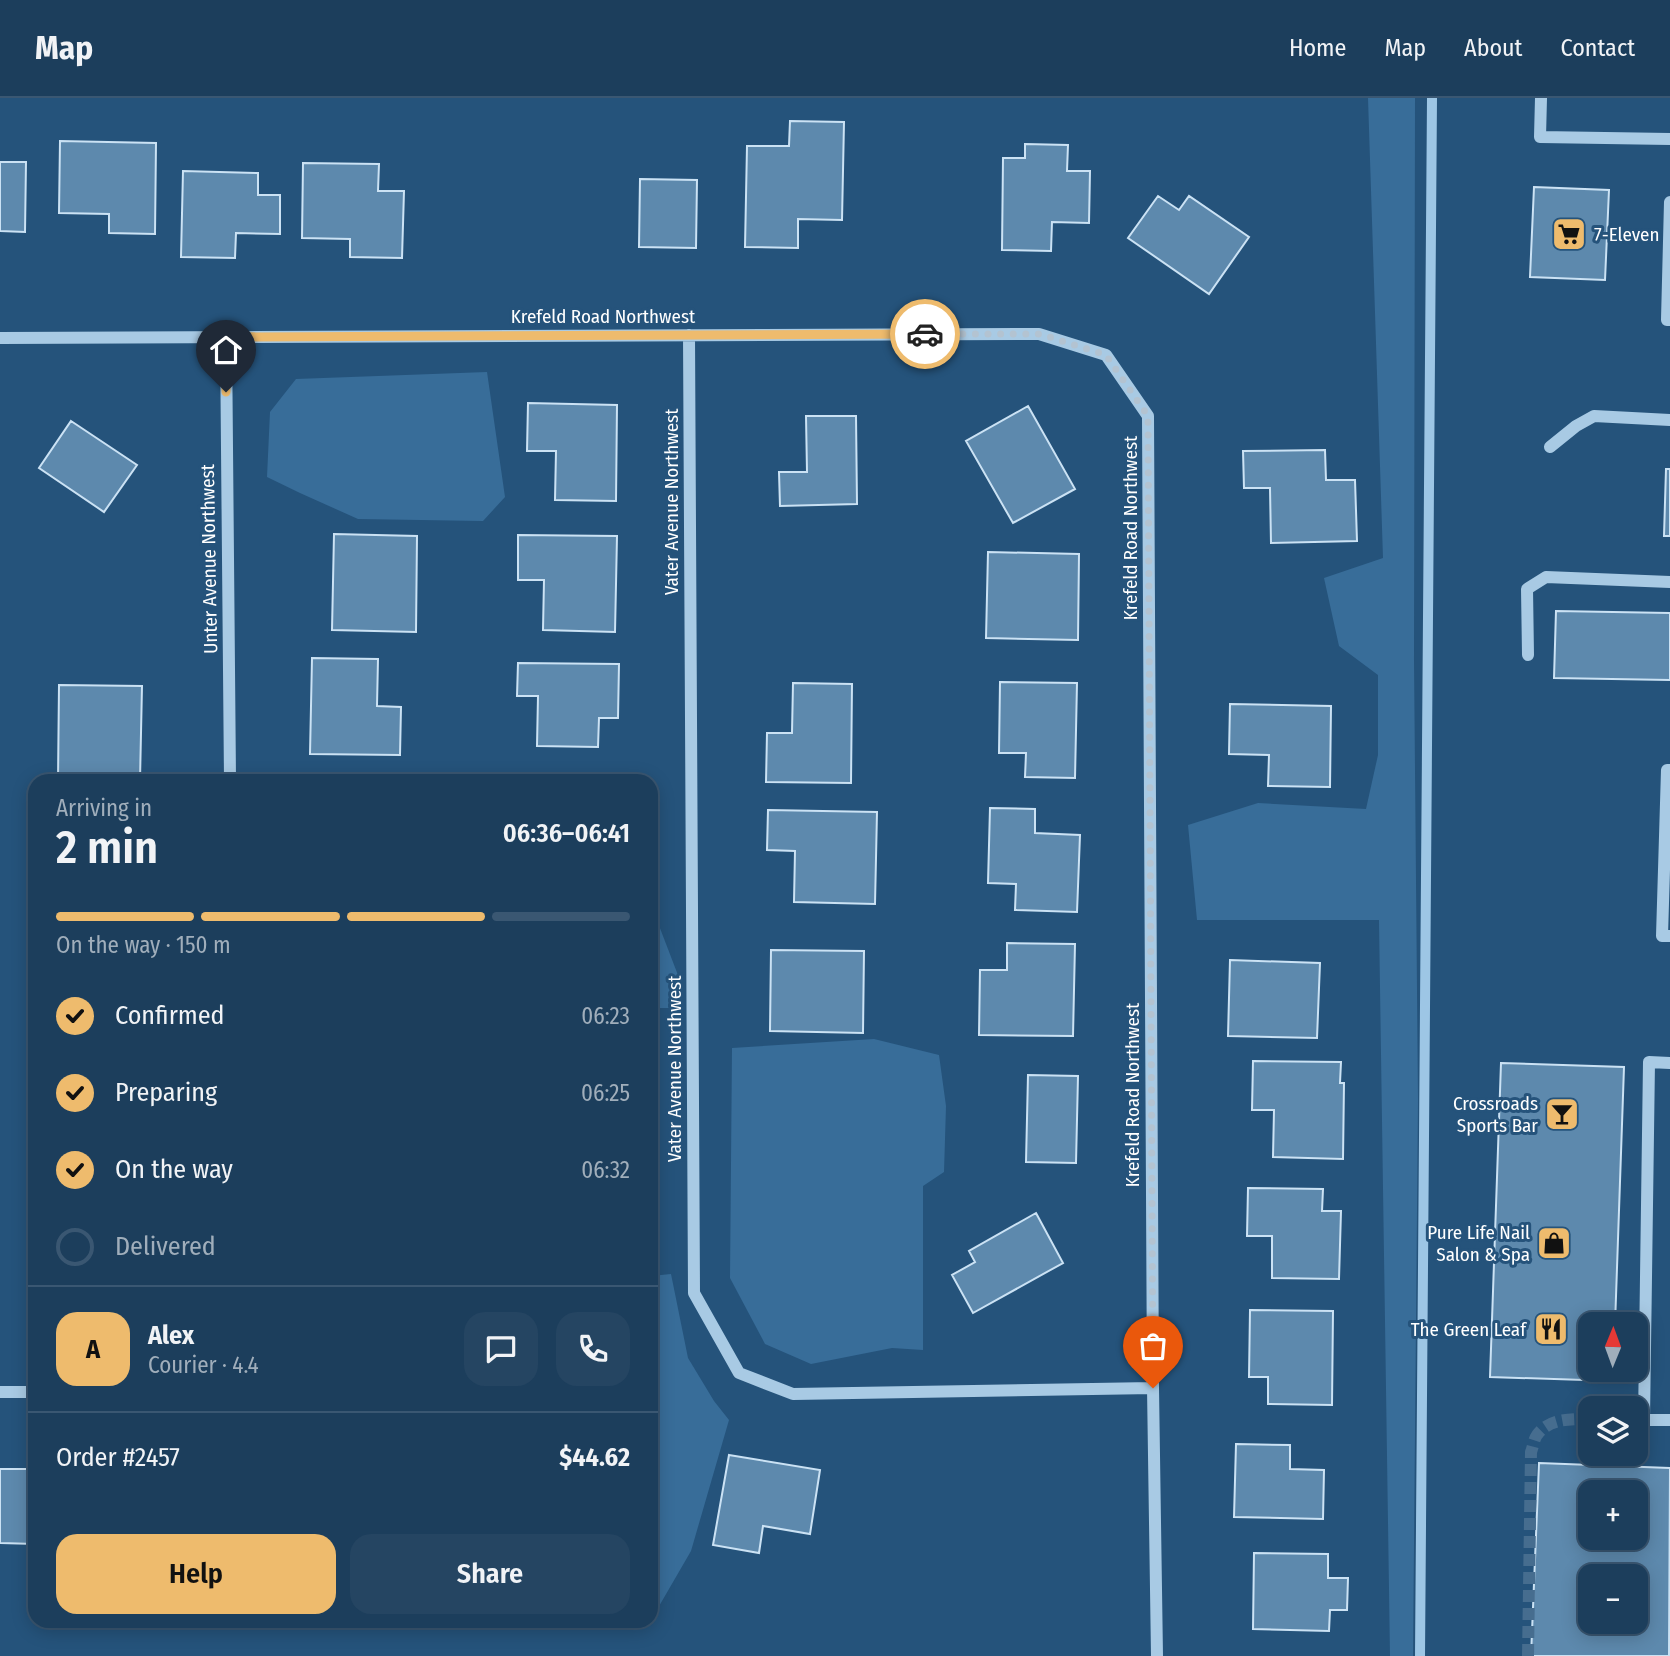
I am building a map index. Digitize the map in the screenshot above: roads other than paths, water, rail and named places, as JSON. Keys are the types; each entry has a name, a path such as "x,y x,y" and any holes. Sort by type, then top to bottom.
{"street":[{"path":"1541,98 1540,137 1670,139"},
{"path":"1670,202 1667,320 1670,320"},
{"name":"Krefeld Road Northwest","path":"0,338 1040,334 1106,355 1148,416 1157,1656"},
{"name":"Vater Avenue Northwest","path":"689,335 694,1293 738,1373 793,1394 1153,1388"},
{"name":"Unter Avenue Northwest","path":"226,337 230,774"},
{"path":"1550,447 1576,426 1594,416 1670,420"},
{"path":"1528,655 1527,589 1546,577 1670,582"},
{"path":"1670,770 1667,770 1662,936 1670,936"},
{"path":"1670,1063 1649,1062 1644,1420 1670,1420"},
{"path":"0,1392 28,1392"}],"waterway":[{"path":"1420,1656 1432,98"}],"tunnel":[{"path":"1528,1656 1531,1452 1542,1429 1554,1422 1578,1419"}],"place":[{"name":"7-Eleven","path":"1569,234"},
{"name":"Crossroads Sports Bar","path":"1562,1114"},
{"name":"Pure Life Nail Salon & Spa","path":"1554,1243"},
{"name":"The Green Leaf","path":"1551,1329"}]}
